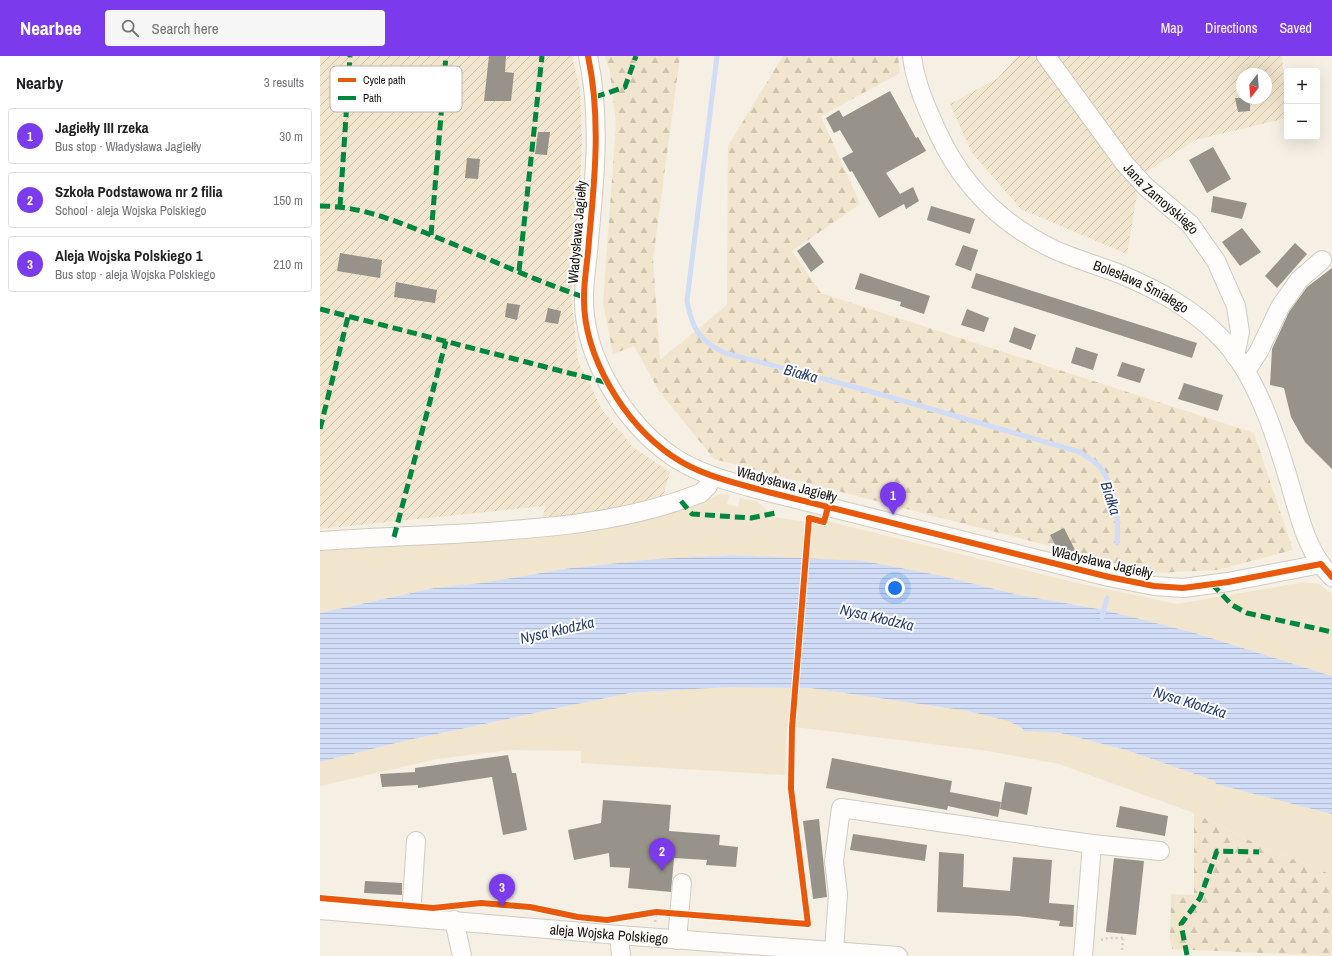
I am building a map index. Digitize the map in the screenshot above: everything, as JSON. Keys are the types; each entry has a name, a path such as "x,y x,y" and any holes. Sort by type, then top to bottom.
{"street":[{"name":"Władysława Jagiełły","path":"588,56 595,92 596,139 584,297 585,313 594,351 612,389 634,421 672,456 712,476 1109,577 1154,586 1183,588 1326,570"},
{"name":"Bolesława Śmiałego","path":"912,56 924,102 947,154 968,184 989,206 1011,224 1054,250 1119,274 1175,300 1193,312 1222,339 1246,371 1258,394 1288,478 1304,533 1326,570"},
{"name":"Jana Zamoyskiego","path":"1046,56 1124,164 1146,187 1190,224 1216,261 1236,306 1240,332 1235,356"},
{"path":"1246,371 1259,351 1280,307 1299,280 1322,260"},
{"path":"320,541 532,529 603,520 635,514 701,493 708,486 712,476"},
{"path":"842,953 834,861 841,808 1092,844 1160,851"},
{"path":"411,916 416,841"},
{"path":"1090,950 1092,844"},
{"path":"677,940 682,883"},
{"name":"aleja Wojska Polskiego","path":"320,910 411,916 677,940 898,956"},
{"path":"454,920 462,956"},
{"path":"619,935 621,956"}],"path":[{"path":"808,924 791,789 792,728 810,518"},
{"path":"1090,950 1108,938 1123,938 1122,950"}],"green space":[{"path":"320,56 572,56 580,89 582,140 580,188 572,286 572,305 578,361 603,411 634,448 670,472 663,497 578,516 543,518 545,506 320,529"},
{"path":"605,56 680,56 653,259 660,360 727,305 728,146 783,56 898,56 900,73 821,116 860,204 792,251 821,293 1254,433 1293,550 1217,570 1154,573 714,459 659,391 634,346 613,354 603,303 616,124 610,72"},
{"path":"1017,56 1282,56 1284,81 1284,119 1195,140 1140,176 1127,254 1021,209 972,153 950,104 998,78"},
{"path":"720,494 729,495 727,504 738,507 740,498 758,502 774,517 821,524 831,522 1073,582 1177,604 1304,582 1319,584 1332,594 1332,676 1195,633 1104,610 1019,595 942,576 797,559 733,555 657,559 571,568 482,583 434,588 320,613 320,549 587,530 683,511"},
{"path":"728,687 810,688 968,711 1008,721 1022,728 1023,731 1059,733 1126,750 1215,781 1217,784 1332,814 1332,875 1263,847 1194,813 1059,764 988,751 787,726 785,775 581,763 581,751 509,750 437,759 320,786 320,762 404,741 629,693"},
{"path":"1194,813 1263,847 1332,875 1332,956 1172,949 1170,940 1171,894 1194,895"}],"water":[{"name":"Nysa Kłodzka","path":"732,555 864,561 942,576 1019,595 1104,610 1195,633 1332,676 1332,814 1216,784 1215,781 1126,750 1060,733 1023,731 1022,728 1008,721 968,711 810,688 728,687 629,693 404,741 320,762 320,613 434,588 482,583 571,568 657,559"}],"building":[{"path":"489,56 506,56 505,72 514,73 511,101 484,101"},
{"path":"890,91 916,138 918,137 926,151 886,173 900,194 913,187 919,201 906,209 904,204 879,218 852,171 850,172 842,158 853,152 840,130 834,133 826,118 839,110 843,117"},
{"path":"1236,104 1250,104 1250,111 1238,112"},
{"path":"538,132 550,132 547,155 535,154"},
{"path":"1213,147 1231,179 1207,193 1189,160"},
{"path":"467,158 480,159 478,179 465,178"},
{"path":"1213,196 1247,203 1242,219 1211,212"},
{"path":"931,206 975,219 970,234 927,220"},
{"path":"1242,228 1261,252 1240,266 1222,242"},
{"path":"809,242 824,262 811,272 797,251"},
{"path":"1295,243 1307,254 1277,288 1265,276"},
{"path":"963,245 978,250 971,271 955,265"},
{"path":"340,253 382,260 380,278 337,271"},
{"path":"1332,268 1332,469 1305,442 1291,417 1284,388 1270,385 1272,349 1289,312 1307,287"},
{"path":"860,273 930,296 924,314 900,306 901,302 855,289"},
{"path":"976,273 1197,343 1192,358 971,288"},
{"path":"396,282 437,290 435,303 394,297"},
{"path":"507,303 520,305 517,320 505,317"},
{"path":"548,308 561,311 558,324 545,322"},
{"path":"967,309 989,318 984,332 961,325"},
{"path":"1014,327 1036,335 1031,350 1009,342"},
{"path":"1076,347 1098,354 1093,370 1071,363"},
{"path":"1122,362 1145,369 1140,383 1117,376"},
{"path":"1184,383 1223,395 1218,411 1178,399"},
{"path":"1064,528 1075,550 1065,555 1060,554 1050,535"},
{"path":"508,755 512,773 516,773 527,830 503,835 492,777 418,788 418,785 382,787 380,774 415,772 415,768"},
{"path":"832,758 952,781 950,792 1001,802 998,817 948,806 947,810 826,788"},
{"path":"1005,782 1032,787 1027,815 1000,809"},
{"path":"603,800 671,805 669,831 720,835 719,845 738,847 736,867 706,865 707,860 674,858 671,892 628,888 630,868 610,867 609,853 574,860 568,830 601,823"},
{"path":"1120,806 1168,816 1165,836 1116,827"},
{"path":"819,819 827,897 813,899 803,821"},
{"path":"853,834 927,845 925,861 850,850"},
{"path":"939,852 964,854 963,887 1010,891 1013,857 1052,860 1049,903 1074,905 1073,927 1059,926 1060,921 1018,916 937,912"},
{"path":"1114,858 1144,861 1136,935 1106,932"},
{"path":"365,881 402,883 402,895 364,893"}],"waterway":[{"name":"Białka","path":"717,56 687,301 691,319 698,333 709,344 725,353 862,389 1080,452 1100,467 1110,485 1117,514 1117,543"},
{"name":"Białka","path":"1102,617 1107,598"}],"marked path":[{"path":"349,66 350,56"},
{"path":"445,66 446,56"},
{"path":"519,271 542,56"},
{"path":"595,97 625,87 636,56"},
{"path":"340,207 346,112"},
{"path":"431,235 441,112"},
{"path":"320,206 348,208 387,218 584,297"},
{"path":"320,309 608,383"},
{"path":"320,429 348,317"},
{"path":"394,537 446,341"},
{"path":"681,501 692,514 751,518 776,513"},
{"path":"1212,584 1232,605 1247,613 1332,632"},
{"path":"1187,955 1181,924 1200,898 1217,851 1259,852"}],"cycle path":[{"path":"588,56 592,79 596,125 596,148 584,290 586,319 591,342 599,365 623,407 638,426 654,442 672,456 707,474 768,492 1109,577 1154,586 1183,588 1228,582 1321,564 1332,577"},
{"path":"320,898 433,908 481,903 530,907 578,917 607,920 656,912 808,924 791,789 792,728 809,518 824,522 828,507"}],"place":[{"name":"Jagiełły III rzeka","path":"893,515"},
{"name":"Szkoła Podstawowa nr 2 filia","path":"662,871"},
{"name":"Aleja Wojska Polskiego 1","path":"502,907"}]}
